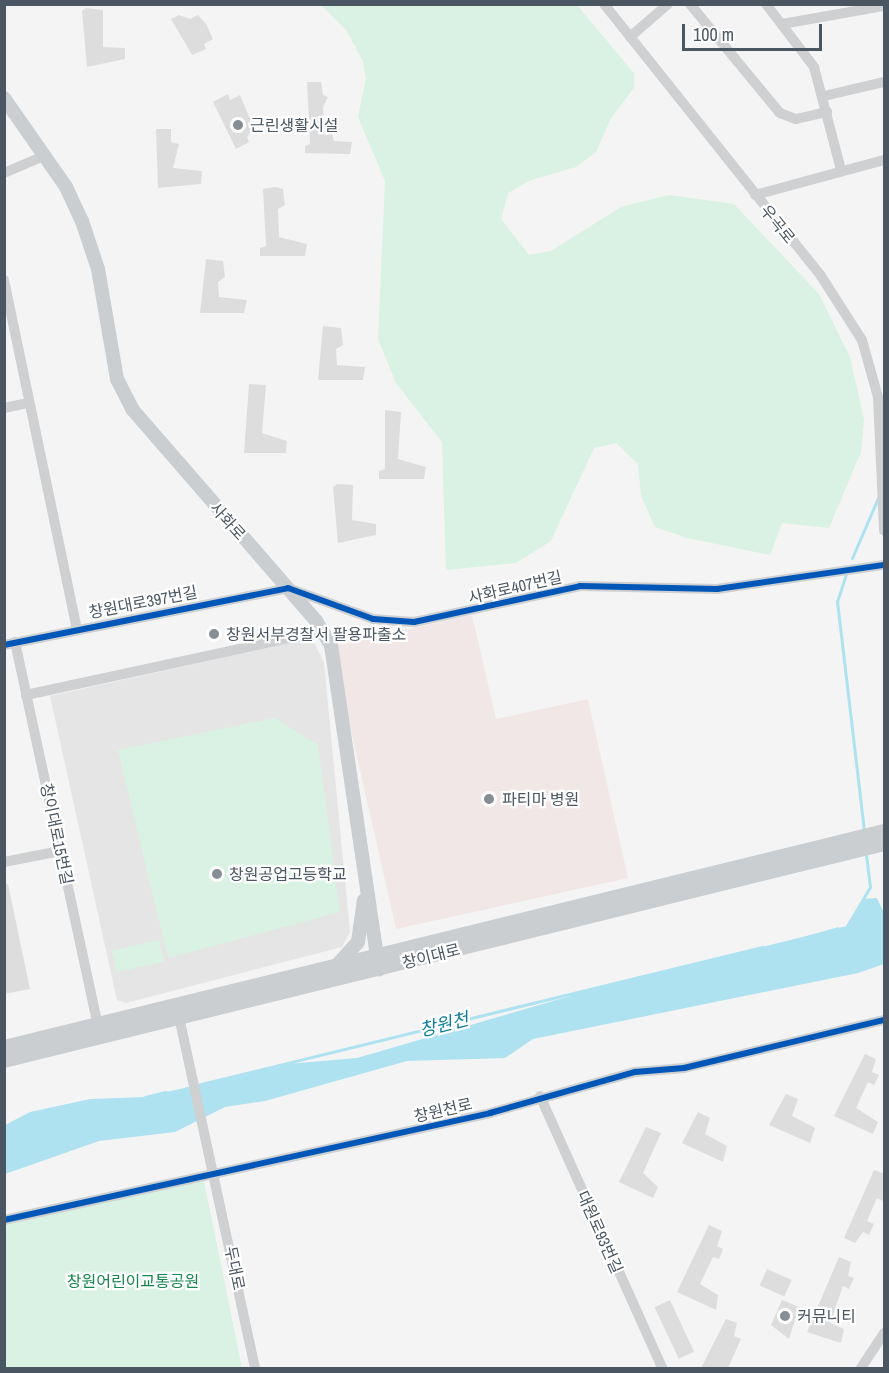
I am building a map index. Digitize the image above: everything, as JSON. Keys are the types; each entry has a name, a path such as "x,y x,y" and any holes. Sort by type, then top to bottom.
{"main road":[{"name":"사화로","path":"4,98 66,187 93,248 117,379 132,409 288,588 323,631 336,657 378,962"},
{"path":"854,845 882,838"},
{"name":"창이대로","path":"4,1047 333,968 378,962 400,950 854,845"},
{"name":"창이대로","path":"4,1061 180,1020 378,962 854,845"},
{"path":"367,884 378,931 400,950"},
{"path":"333,968 358,942 367,884"}],"street":[{"name":"우곡로","path":"604,4 821,276 862,340 878,397 884,525"},
{"path":"630,37 668,4"},
{"path":"690,4 780,113 796,119 827,112"},
{"path":"766,4 814,67 824,96 841,170"},
{"path":"782,24 885,6"},
{"path":"824,96 885,82"},
{"path":"4,173 44,156"},
{"path":"755,195 885,160"},
{"path":"4,280 77,628"},
{"path":"4,408 28,403"},
{"name":"사화로407번길","path":"288,588 373,619 414,622 580,586 717,589 885,565"},
{"name":"창원대로397번길","path":"10,644 77,628 288,588"},
{"path":"26,695 323,631"},
{"name":"창이대로15번길","path":"10,644 26,695 98,1025"},
{"path":"4,862 60,851"},
{"path":"177,1006 180,1020"},
{"name":"두대로","path":"180,1020 215,1170 255,1368"},
{"name":"창원천로","path":"4,1220 215,1170 490,1113 540,1096 635,1072 684,1068 885,1020"},
{"name":"대원로93번길","path":"540,1096 662,1368"},
{"path":"861,1368 885,1333"}],"shaded area":[{"name":"파티마 병원","path":"472,615 496,719 588,699 628,878 396,929 332,646"},
{"name":"창원공업고등학교","path":"312,638 324,663 350,932 342,947 126,1003 117,1000 50,696"}],"green space":[{"path":"321,5 577,5 634,73 634,88 611,118 596,152 576,167 531,180 508,193 501,219 529,255 551,251 621,207 669,195 734,204 819,294 850,357 864,420 861,452 829,528 782,523 770,555 687,538 655,527 641,496 638,464 616,443 594,448 551,541 516,563 446,570 442,442 396,383 378,339 385,181 358,117 366,78 363,62 347,31"},
{"path":"275,718 318,745 340,912 168,958 118,750"},
{"path":"159,940 164,961 117,972 112,951"},
{"name":"창원어린이교통공원","path":"203,1176 242,1368 5,1368 4,1220"}],"water":[{"path":"877,898 884,913 884,964 858,973 533,1039 505,1058 407,1061 265,1101 225,1107 175,1132 99,1141 5,1174 5,1125 30,1112 90,1099 145,1097 287,1064 357,1058 608,985 847,926 863,899"}],"building":[{"path":"86,8 103,10 103,47 125,48 125,59 87,67 82,11"},
{"path":"179,15 190,19 198,15 206,24 213,39 204,44 206,49 192,55 171,19"},
{"path":"307,82 321,82 323,95 328,97 323,107 325,135 332,134 334,141 352,142 350,154 305,153 305,146 310,144"},
{"name":"근린생활시설","path":"228,94 230,100 240,95 254,128 247,137 249,142 236,149 213,102"},
{"path":"156,129 171,129 171,142 179,144 173,168 202,171 201,184 158,188"},
{"path":"275,187 283,189 285,205 278,209 279,237 307,244 305,256 260,256 260,248 266,246 263,189"},
{"path":"206,259 223,261 225,277 218,282 219,297 247,300 244,313 200,313"},
{"path":"323,326 341,328 343,345 336,349 337,365 365,367 363,380 318,380"},
{"path":"249,384 266,385 262,433 287,441 286,453 244,453"},
{"path":"385,410 401,412 398,459 426,467 424,479 379,479 379,471 385,469"},
{"path":"337,484 353,485 352,520 376,524 376,535 338,543 333,487"},
{"path":"8,884 30,989 4,994 4,885"},
{"path":"865,1054 876,1059 872,1072 879,1075 874,1085 868,1082 856,1108 878,1122 873,1134 834,1116"},
{"path":"786,1094 798,1099 792,1116 815,1128 810,1143 769,1125"},
{"path":"698,1112 710,1118 705,1134 727,1146 723,1162 682,1143"},
{"path":"646,1127 661,1133 643,1173 658,1187 653,1198 619,1182"},
{"path":"874,1170 885,1174 885,1202 877,1198 867,1221 874,1224 869,1235 863,1232 855,1243 844,1238"},
{"path":"709,1225 722,1231 717,1246 723,1249 719,1259 713,1257 700,1284 718,1295 716,1310 677,1292"},
{"path":"839,1257 851,1262 848,1276 854,1278 849,1289 843,1286 830,1323 844,1329 841,1343 807,1332"},
{"name":"커뮤니티","path":"767,1269 792,1280 784,1296 760,1285"},
{"path":"670,1300 694,1352 679,1359 655,1307"},
{"name":"커뮤니티","path":"782,1300 799,1307 789,1339 771,1325"},
{"path":"726,1319 737,1323 734,1336 741,1339 728,1368 701,1368"}],"waterway":[{"path":"852,558 878,498"},
{"path":"846,574 837,601 864,831"},
{"path":"847,926 870,887 866,853"},
{"name":"창원천","path":"807,937 838,928"},
{"name":"창원천","path":"197,1085 762,947"},
{"name":"창원천","path":"145,1097 165,1092"}],"cycle path":[{"path":"4,645 288,588 373,619 414,622 580,586 717,589 884,565"},
{"path":"4,1220 490,1113 635,1072 684,1068 884,1020"}],"place":[{"name":"근린생활시설","path":"238,125"},
{"name":"창원서부경찰서 팔용파출소","path":"214,634"},
{"name":"파티마 병원","path":"489,799"},
{"name":"창원공업고등학교","path":"217,874"},
{"name":"커뮤니티","path":"785,1316"}]}
